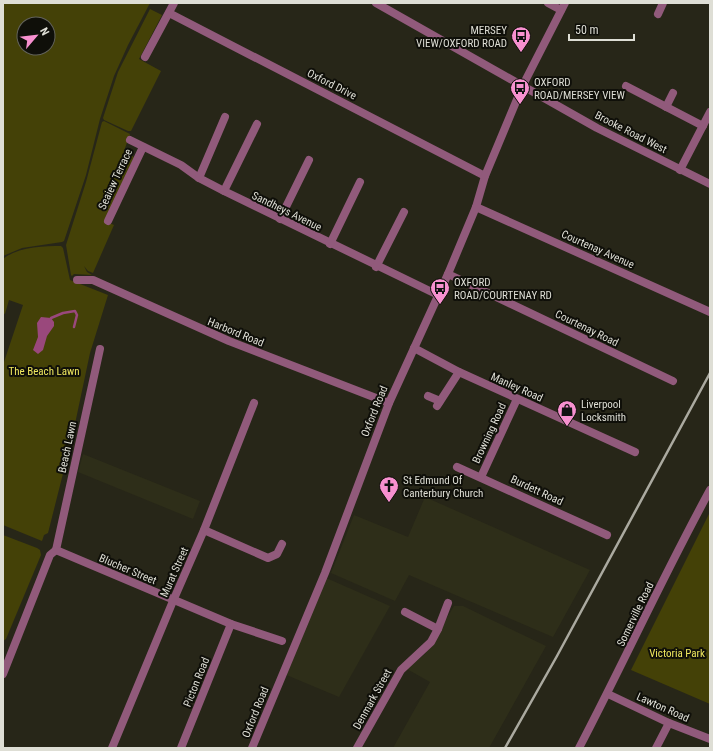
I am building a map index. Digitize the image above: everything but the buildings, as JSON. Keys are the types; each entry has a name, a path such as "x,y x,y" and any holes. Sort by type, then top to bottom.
{"street":[{"path":"145,57 174,3"},
{"name":"Brooke Road West","path":"376,3 598,128 710,184"},
{"path":"548,3 563,7"},
{"path":"658,14 663,3"},
{"name":"Oxford Road","path":"252,748 324,573 388,403 448,274 476,207 485,176 523,85 563,7"},
{"name":"Oxford Drive","path":"169,12 485,176"},
{"path":"626,86 703,126"},
{"path":"666,106 673,93"},
{"path":"680,170 710,112"},
{"path":"199,178 225,117"},
{"path":"224,192 256,124"},
{"name":"Sandheys Avenue","path":"130,140 180,165 224,192 438,296"},
{"name":"Seaiew Terrace","path":"108,220 143,147"},
{"path":"280,219 309,160"},
{"path":"330,244 360,182"},
{"name":"Courtenay Avenue","path":"476,207 710,312"},
{"path":"376,267 404,212"},
{"name":"Courtenay Road","path":"448,274 673,381"},
{"name":"Harbord Road","path":"77,280 93,280 229,341 388,403"},
{"name":"Manley Road","path":"414,348 459,372 635,452"},
{"name":"Beach Lawn","path":"56,550 100,349"},
{"path":"428,396 439,403 459,372"},
{"name":"Browning Road","path":"481,477 517,399"},
{"name":"Murat Street","path":"112,748 204,530 254,403"},
{"name":"Burdett Road","path":"457,467 607,535"},
{"name":"Somerville Road","path":"579,748 608,694 692,523 710,490"},
{"path":"204,530 241,541 268,558 277,554 282,544"},
{"path":"3,674 50,555 56,550"},
{"name":"Blucher Street","path":"56,550 173,601 231,624 282,641"},
{"name":"Denmark Street","path":"357,748 401,670 431,642 438,629 448,603"},
{"path":"405,612 438,629"},
{"name":"Picton Road","path":"181,748 231,624"},
{"name":"Lawton Road","path":"608,694 669,723 710,739"},
{"path":"656,748 669,723"}],"shaded area":[{"path":"41,317 51,318 54,322 54,326 47,336 43,350 38,354 33,350 38,337 37,323"},
{"path":"83,454 200,501 193,519 78,472"},
{"path":"425,497 590,570 553,637 409,575 395,601 331,573 354,515 408,537"},
{"path":"324,577 390,606 339,697 284,674"},
{"path":"454,606 463,606 546,646 489,748 393,748 430,682 407,669 425,654"}],"green space":[{"path":"3,3 150,3 114,76 100,119 86,175 64,241 22,248 3,256"},
{"path":"150,9 162,15 139,59 161,71 131,131 128,131 104,120 103,118 118,72"},
{"path":"104,121 130,134 124,151 125,153 134,157 105,221 114,225 93,273 88,271 84,266 87,272 92,275 74,274 72,276 66,245 86,182 102,122"},
{"name":"The Beach Lawn","path":"61,246 63,248 70,280 108,295 90,353 72,438 48,533 44,535 42,541 3,525 3,365 23,305 9,300 5,314 3,313 3,259 23,250 39,247"},
{"name":"Victoria Park","path":"710,512 710,704 631,670"},
{"path":"3,535 37,548 40,550 41,555 6,639 3,641"}],"waterway":[{"path":"51,318 63,313 75,311 77,315 74,327"}],"railway":[{"path":"505,748 557,656 710,373"}],"place":[{"name":"MERSEY VIEW/OXFORD ROAD","path":"521,53"},
{"name":"OXFORD ROAD/MERSEY VIEW","path":"520,105"},
{"name":"OXFORD ROAD/COURTENAY RD","path":"440,305"},
{"name":"Liverpool Locksmith","path":"567,427"},
{"name":"St Edmund Of Canterbury Church","path":"389,503"}]}
